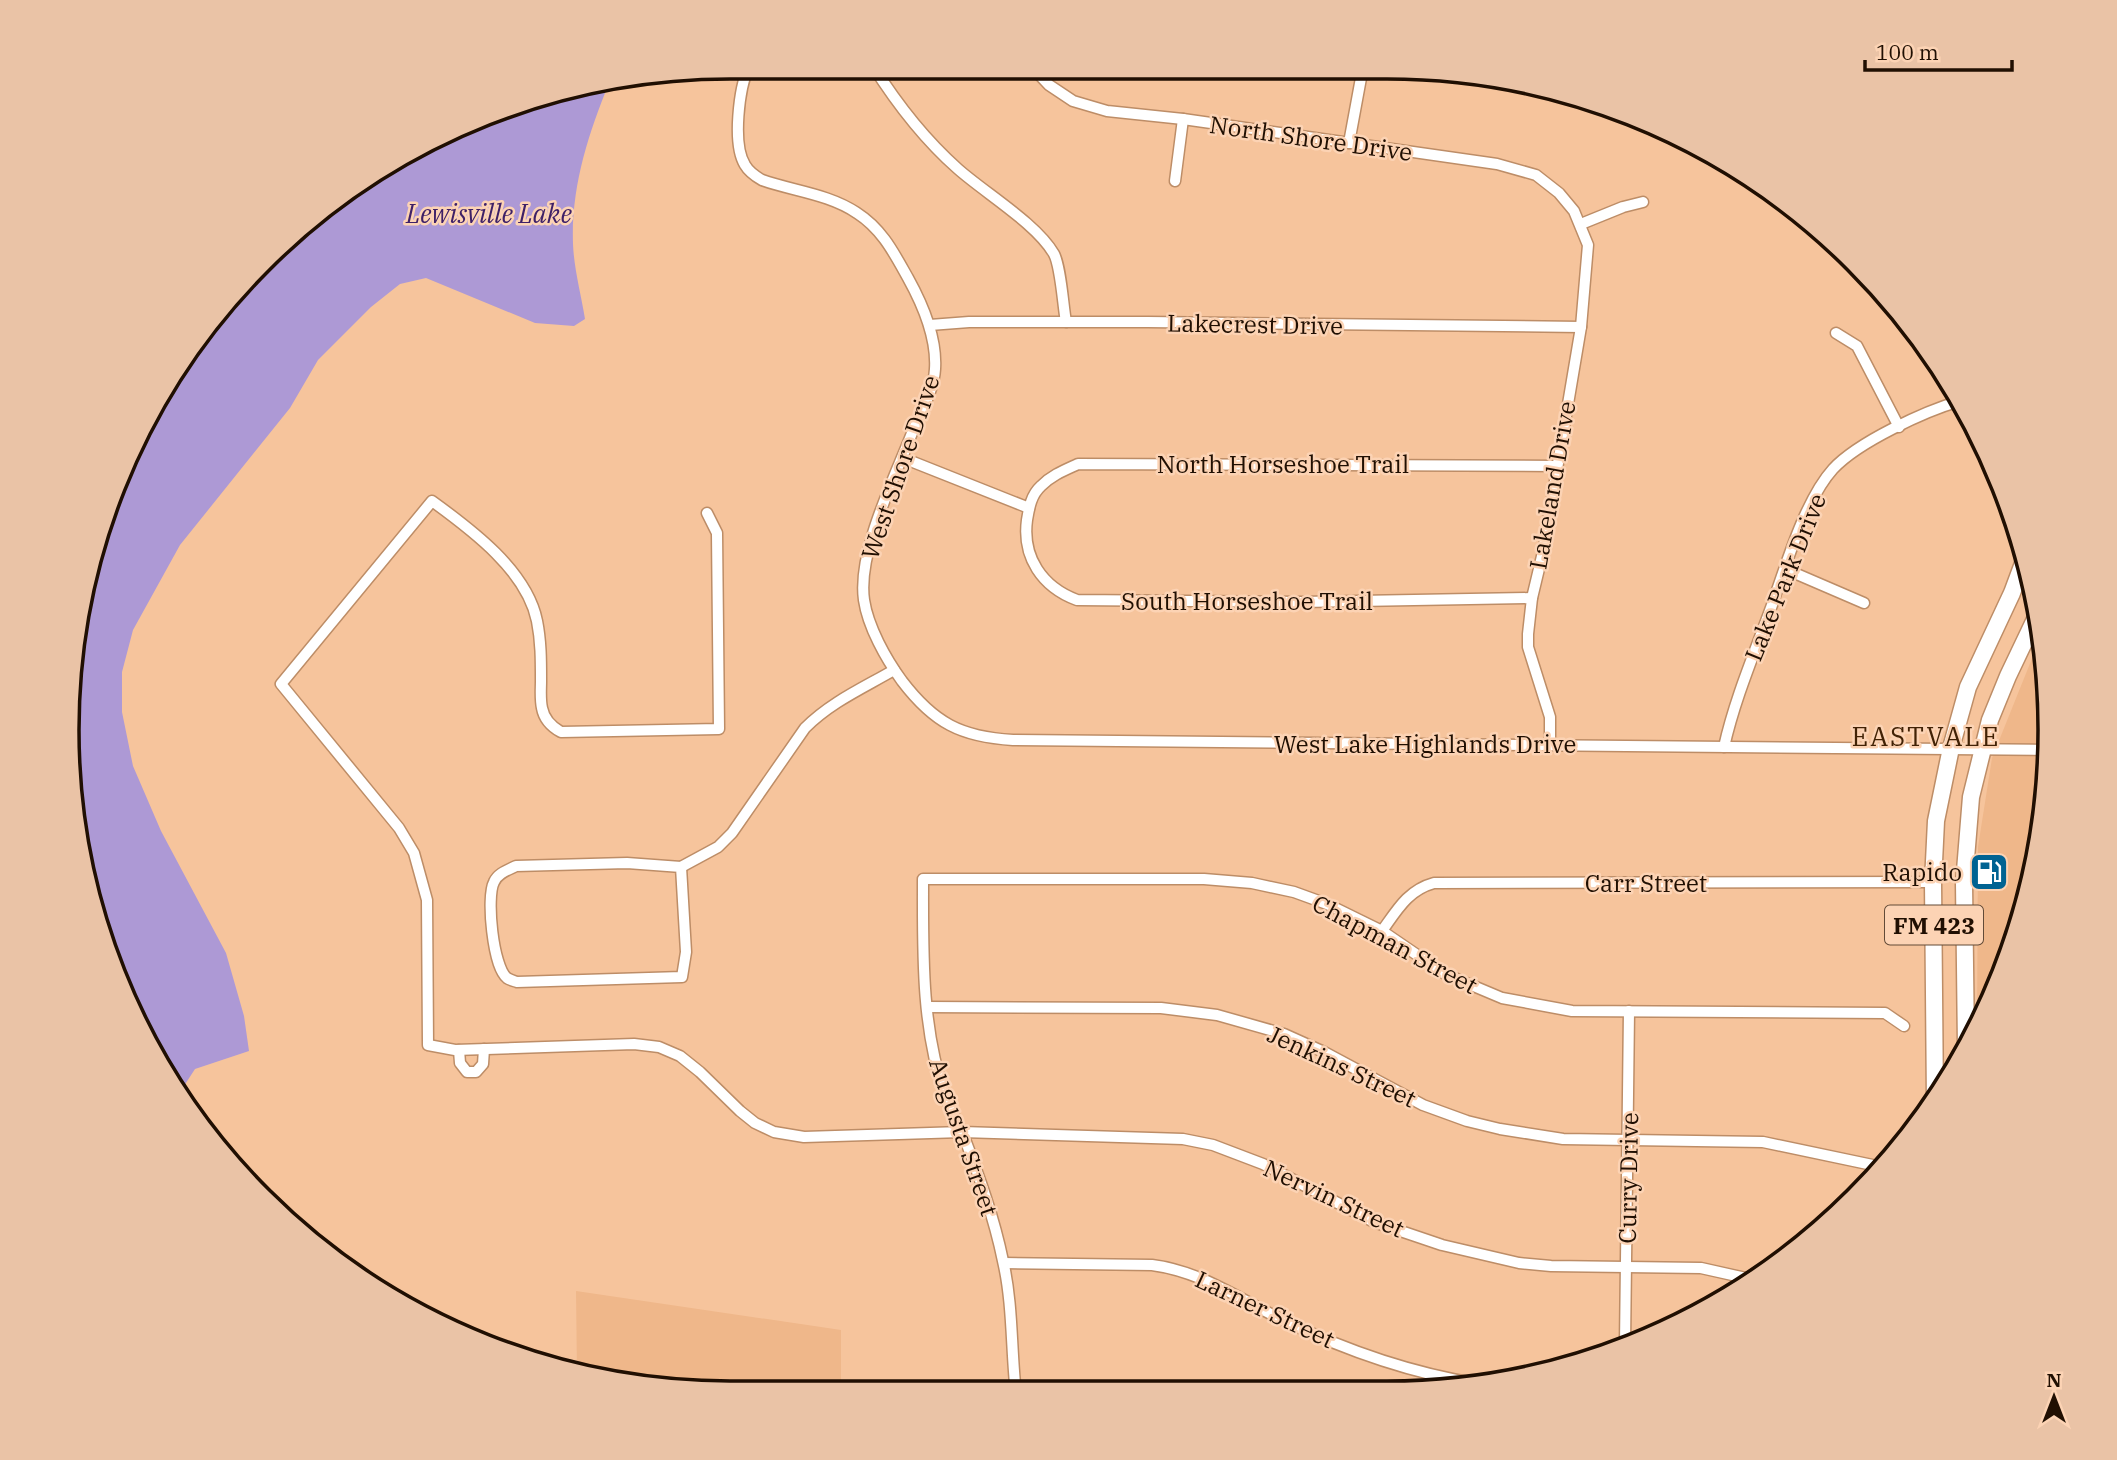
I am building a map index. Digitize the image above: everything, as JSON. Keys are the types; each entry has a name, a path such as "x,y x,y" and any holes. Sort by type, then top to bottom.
{"main road":[{"name":"FM 423","path":"1935,1081 1933,882 1936,821 1951,748 1968,687 2019,574"},
{"name":"FM 423","path":"1966,1028 1965,855 1971,797 1982,749 2008,676 2030,629"}],"street":[{"name":"West Shore Drive","path":"744,79 738,123 744,164 762,180 837,203 873,224 901,266 930,325 935,371 927,399 873,531 863,586 865,605 894,670"},
{"path":"881,79 931,144 1026,224 1055,255 1066,322"},
{"name":"North Shore Drive","path":"1043,79 1073,102 1107,111 1182,119 1524,170 1536,175 1559,193 1574,211 1580,224"},
{"path":"1349,143 1361,79"},
{"path":"1175,181 1182,119"},
{"path":"1580,224 1643,202"},
{"name":"Lakeland Drive","path":"1550,745 1548,708 1528,647 1532,598 1543,552 1581,327 1588,245 1580,224"},
{"name":"Lakecrest Drive","path":"930,325 970,322 1066,322 1581,327"},
{"path":"1836,333 1857,346 1899,427"},
{"name":"Lake Park Drive","path":"1724,747 1731,716 1785,569 1826,477 1851,454 1924,414 1951,404"},
{"path":"903,458 1028,508"},
{"name":"North Horseshoe Trail","path":"1028,508 1040,487 1059,472 1078,464 1557,466"},
{"name":"Nervin Street","path":"707,513 717,533 719,729 561,732 554,728 546,719 542,708 541,648 536,617 522,584 505,561 432,501 281,684 400,828 414,853 426,900 428,1045 459,1050 634,1044 659,1047 680,1056 755,1123 774,1132 804,1137 962,1132 1182,1139 1213,1145 1263,1164 1374,1222 1443,1245 1520,1263 1701,1268 1740,1277"},
{"name":"South Horseshoe Trail","path":"1028,508 1027,549 1031,561 1045,582 1063,595 1077,600 1302,602 1532,598"},
{"path":"1785,569 1864,603"},
{"path":"681,867 686,952 682,977 517,982 507,978 500,968 494,947 491,896 493,883 502,873 516,866 627,863 681,867 718,847 732,833 805,728 817,716 837,701 894,670"},
{"name":"West Lake Highlands Drive","path":"894,670 930,714 946,725 985,739 2038,750"},
{"name":"Chapman Street","path":"923,879 1204,879 1252,883 1294,892 1328,904 1382,931 1445,974 1502,998 1572,1012 1885,1013 1904,1026"},
{"name":"Augusta Street","path":"923,879 923,940 932,1044 946,1096 988,1200 1004,1263 1015,1381"},
{"name":"Carr Street","path":"1382,931 1407,898 1419,887 1434,883 1933,882"},
{"name":"Jenkins Street","path":"927,1007 1161,1008 1217,1015 1284,1034 1324,1052 1423,1105 1467,1121 1500,1129 1563,1139 1763,1142 1872,1165"},
{"name":"Curry Drive","path":"1625,1336 1629,1012"},
{"path":"459,1050 460,1063 467,1072 476,1072 484,1064 484,1049"},
{"name":"Larner Street","path":"1004,1263 1152,1265 1174,1268 1212,1281 1283,1320 1350,1350 1411,1369 1452,1378"}],"shaded area":[{"path":"2034,654 2038,730 2033,815 2016,899 2004,939 1977,1005 1978,847 1992,758"},
{"path":"576,1291 841,1330 841,1381 687,1380 645,1376 577,1363"}],"water":[{"name":"Lewisville Lake","path":"606,90 582,162 573,223 576,272 585,319 574,326 535,323 426,278 400,284 371,307 318,360 290,408 180,545 133,630 122,672 122,712 133,766 161,831 226,953 244,1016 249,1051 195,1069 185,1085 166,1056 128,979 101,899 84,815 79,730 84,645 101,561 128,481 166,404 213,334 269,269 334,213 404,166 481,128 561,101"}],"place":[{"name":"Rapido","path":"1989,872"}],"district":[{"name":"EASTVALE","path":"1926,736"}]}
